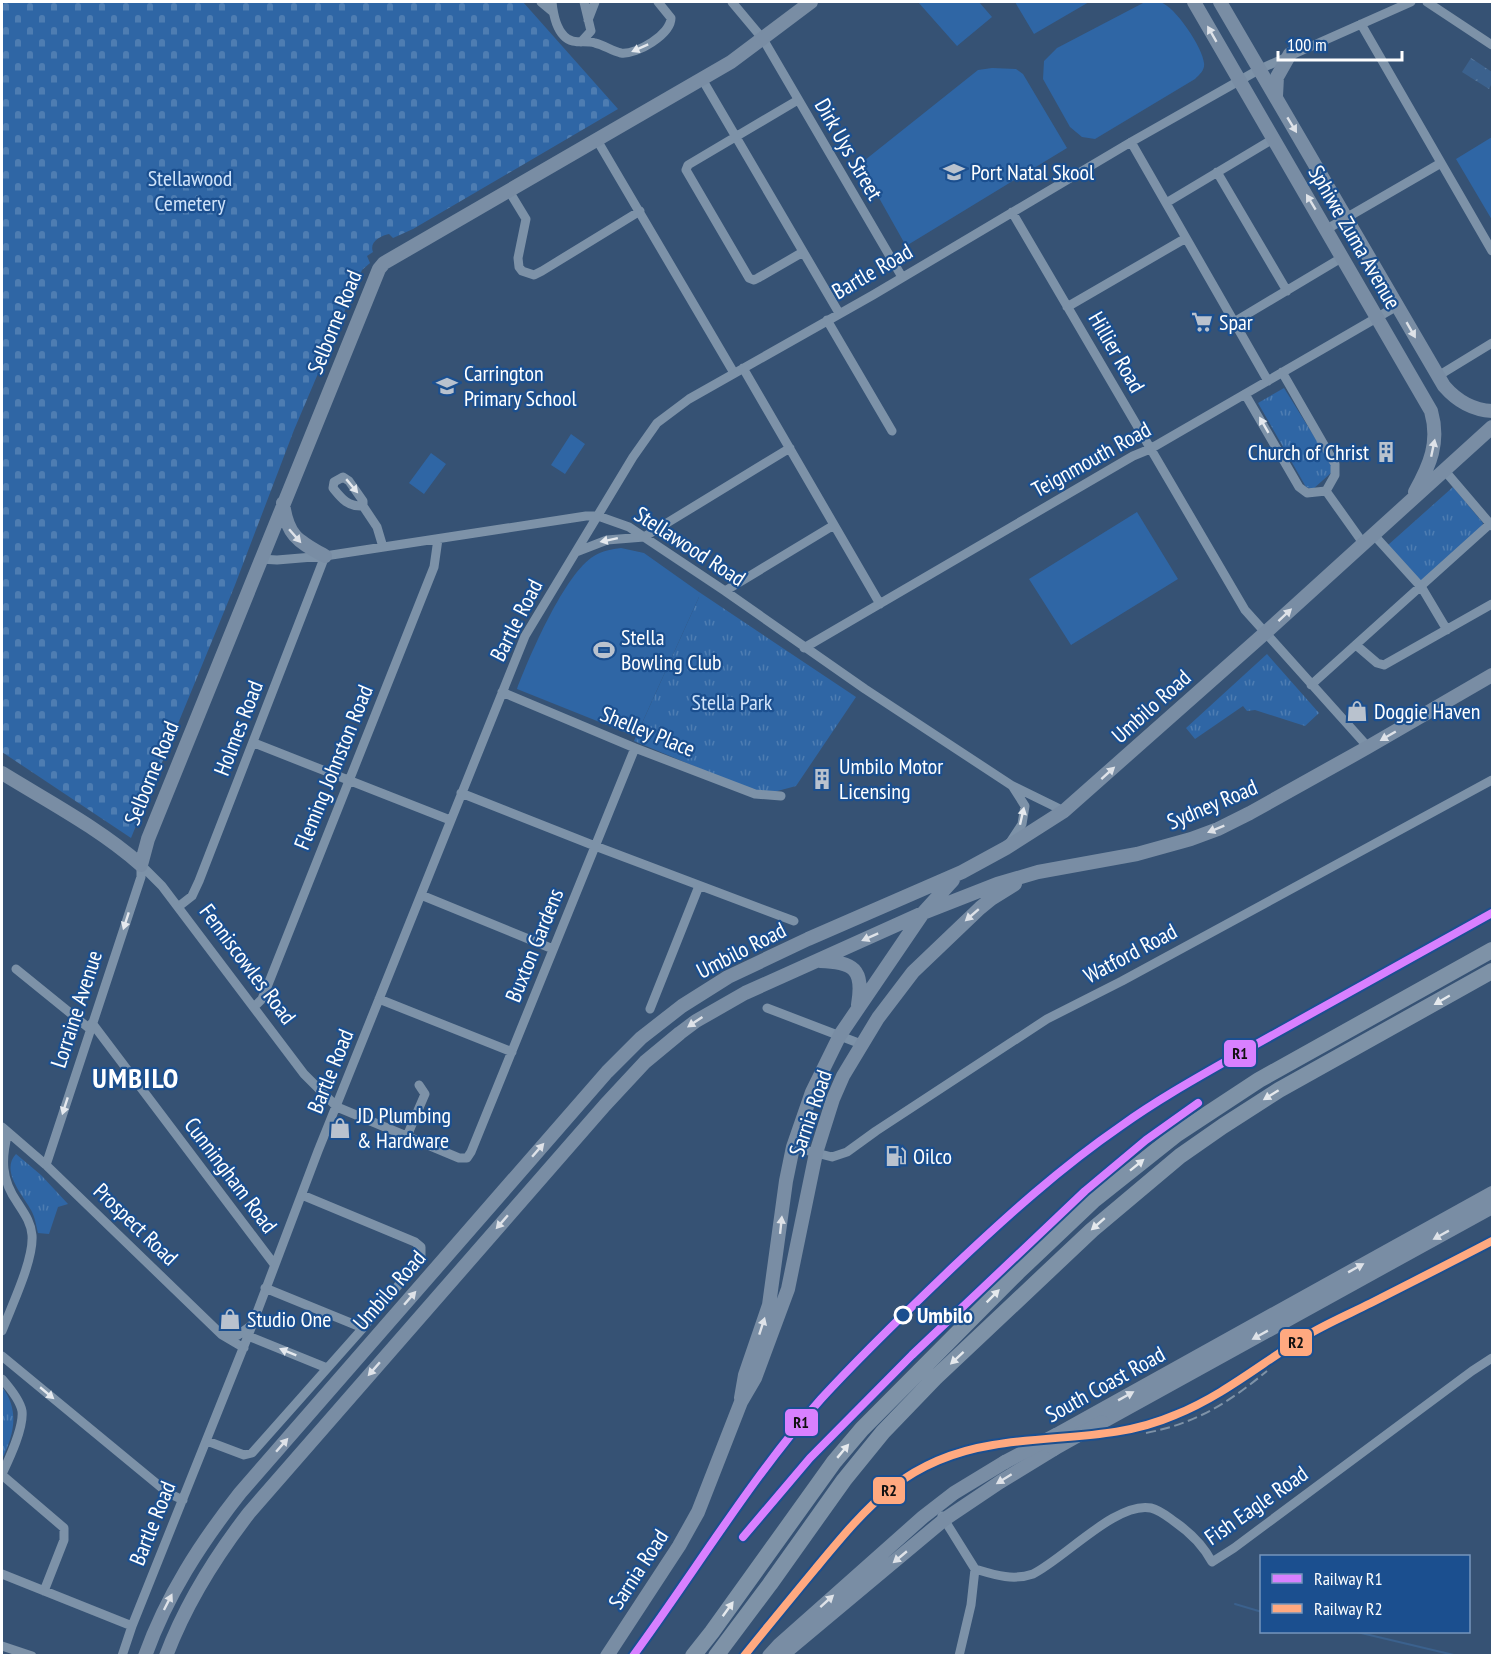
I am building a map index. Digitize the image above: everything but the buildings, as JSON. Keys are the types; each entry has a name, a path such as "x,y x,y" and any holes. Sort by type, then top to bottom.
{"highway":[{"path":"693,1656 834,1462 862,1429 1018,1272 1094,1200 1177,1134 1259,1080 1492,950"},
{"path":"716,1656 844,1480 884,1432 935,1378 1092,1230 1180,1156 1232,1120 1279,1090 1492,971"}],"main road":[{"name":"Selborne Road","path":"141,865 148,839 282,503 379,269 384,263 731,62 811,2"},
{"name":"Sphiwe Zuma Avenue","path":"1194,2 1425,399 1434,419 1435,440 1425,473 1410,501"},
{"name":"Sphiwe Zuma Avenue","path":"1220,2 1441,381 1452,396 1466,405 1492,411"},
{"path":"1276,99 1277,77 1290,54"},
{"path":"1284,157 1304,146"},
{"path":"1425,399 1441,381"},
{"name":"Umbilo Road","path":"145,1656 180,1577 240,1493 619,1059 682,1006 728,977 808,939 962,872 1064,812 1492,427"},
{"path":"282,503 291,534 301,543 325,556"},
{"name":"Sydney Road","path":"923,913 997,884 1038,872 1137,854 1209,832 1237,820 1492,675"},
{"name":"Fenniscowles Road","path":"2,775 103,835 141,865"},
{"name":"Sarnia Road","path":"741,1402 745,1375 769,1305 784,1194 793,1147 812,1092 840,1035 923,913 962,872"},
{"name":"Sarnia Road","path":"607,1656 679,1546 698,1512 741,1402 755,1378 788,1288 816,1153 833,1099 861,1044 913,972 942,943 991,899 1038,872"},
{"name":"Umbilo Road","path":"166,1656 184,1612 200,1583 227,1541 249,1513 630,1077 696,1021 745,993 923,913"},
{"path":"817,960 841,962 851,966 858,973 861,988 858,1010"},
{"name":"South Coast Road","path":"781,1656 945,1520 1055,1442 1492,1193"},
{"name":"South Coast Road","path":"770,1656 779,1645 902,1534 936,1506 1005,1462 1101,1422 1492,1207"}],"street":[{"path":"541,2 552,7 562,34 570,40 594,43 621,53 645,47 669,27 671,18 658,2"},
{"path":"581,42 589,35 584,2"},
{"path":"589,24 595,2"},
{"name":"Dirk Uys Street","path":"732,2 763,39 902,277"},
{"name":"Bartle Road","path":"122,1656 379,999 531,624 637,451 657,423 689,399 1239,80 1290,54 1411,2"},
{"path":"1427,2 1492,45"},
{"path":"589,24 605,47"},
{"path":"1361,24 1492,251"},
{"path":"702,79 839,313"},
{"path":"798,99 688,165 686,170 749,278 754,280 803,252"},
{"path":"1166,203 1273,139"},
{"path":"597,140 734,374"},
{"path":"1131,142 1268,381"},
{"path":"1327,229 1441,163"},
{"path":"1217,172 1287,291"},
{"path":"509,191 526,219 518,263 522,271 529,274 542,271 640,211"},
{"name":"Hillier Road","path":"1012,212 1240,602 1368,747"},
{"path":"1067,307 1186,238"},
{"path":"1234,322 1343,257"},
{"name":"Teignmouth Road","path":"804,648 1132,456 1150,448 1397,306"},
{"path":"827,320 892,431"},
{"path":"1441,381 1492,343"},
{"path":"743,368 880,604"},
{"path":"1282,372 1335,464 1335,475 1326,491"},
{"path":"1245,394 1299,487 1307,493 1326,491"},
{"path":"576,552 607,540 644,537 790,448"},
{"path":"1311,685 1492,524 1445,471"},
{"path":"1326,491 1368,538 1422,588 1447,630"},
{"path":"363,506 377,527 383,547"},
{"name":"Stellawood Road","path":"260,559 325,556 575,518 598,516 621,523 1011,785 1064,812"},
{"path":"725,591 834,525"},
{"name":"Fleming Johnston Road","path":"254,1007 262,999 434,567 438,539"},
{"name":"Holmes Road","path":"178,907 192,896 199,881 325,556"},
{"path":"1356,645 1377,663 1384,665 1492,604"},
{"name":"Shelley Place","path":"502,692 635,748 755,794 781,796"},
{"path":"254,743 450,820"},
{"name":"Buxton Gardens","path":"470,1156 635,748"},
{"name":"Watford Road","path":"793,1147 832,1157 847,1152 1047,1019 1122,981 1492,780"},
{"name":"Stellawood Road","path":"1006,848 1017,832 1024,816 1025,806 1022,798 1011,785"},
{"path":"461,793 794,921"},
{"name":"Fenniscowles Road","path":"141,865 162,886 304,1074 337,1107 459,1158 465,1159 470,1156"},
{"name":"Lorraine Avenue","path":"46,1165 141,877 141,865"},
{"path":"650,1009 699,886"},
{"path":"421,895 554,949"},
{"name":"Cunningham Road","path":"16,969 91,1026 274,1264"},
{"path":"379,999 512,1052"},
{"path":"767,1008 861,1044"},
{"path":"406,1136 425,1094 419,1085"},
{"path":"2,1331 25,1271 32,1241 29,1221 14,1199 3,1174 2,1156 5,1130"},
{"name":"Prospect Road","path":"5,1130 46,1165 222,1335 244,1348"},
{"path":"207,1441 240,1454 251,1454 419,1261 421,1247 411,1240 302,1195"},
{"path":"265,1288 363,1328"},
{"path":"222,1335 238,1335 253,1325"},
{"path":"248,1336 327,1368"},
{"path":"2,1356 168,1493 183,1500"},
{"name":"Fish Eagle Road","path":"975,1569 1006,1577 1034,1574 1118,1515 1139,1508 1152,1508 1188,1531 1201,1544 1212,1562 1492,1358"},
{"path":"2,1379 22,1412 13,1449 2,1474 64,1528 64,1540 44,1591"},
{"path":"936,1506 975,1569 971,1605 959,1656"},
{"path":"2,1574 132,1626"},
{"path":"2,1646 32,1656"}],"green space":[{"name":"Stellawood Cemetery","path":"2,2 523,2 618,109 413,229 393,238 389,234 386,235 374,242 373,252 367,256 370,263 362,270 294,430 235,585 131,838 2,752"},
{"path":"918,2 979,2 992,17 957,46"},
{"path":"1015,2 1089,2 1034,34"},
{"path":"1145,2 1160,2 1180,19 1199,48 1204,63 1203,70 1195,79 1095,139 1082,137 1070,127 1043,79 1044,61 1057,48"},
{"path":"1016,69 1023,74 1067,148 906,246 860,164 978,70"},
{"path":"1492,137 1492,220 1456,159"},
{"path":"1284,388 1332,465 1331,473 1313,489 1306,487 1258,403"},
{"path":"571,434 585,444 565,474 551,465"},
{"path":"431,453 446,464 424,494 409,483"},
{"path":"1453,487 1483,523 1481,528 1420,582 1388,545"},
{"path":"1137,512 1178,579 1071,645 1029,579"},
{"name":"Stella Bowling Club","path":"621,548 644,553 699,592 699,597 638,732 627,733 517,689 549,617 571,579 594,556"},
{"name":"Stella Park","path":"699,592 856,697 796,786 770,793 756,792 634,741 699,597"},
{"path":"1267,654 1319,713 1305,726 1255,710 1247,711 1243,706 1195,739 1186,728"},
{"path":"16,1154 41,1175 68,1204 58,1207 49,1234 38,1233 32,1213 15,1183 10,1168"},
{"path":"2,1387 11,1405 13,1423 10,1441 2,1459"}],"water":[{"path":"1471,58 1492,72 1492,83 1489,89 1462,72"}],"waterway":[{"path":"1235,1604 1260,1611"},
{"path":"1361,1633 1458,1656"}],"railway":[{"path":"744,1656 854,1524 872,1505 913,1473 936,1461 993,1445 1108,1433 1153,1423 1175,1415 1211,1398 1318,1329 1492,1241"},
{"path":"1146,1433 1181,1424 1211,1410 1239,1393 1267,1371"}],"rail line":[{"name":"R1","path":"633,1656 747,1492 821,1399 869,1348 1034,1194 1098,1142 1166,1096 1492,913"},
{"name":"R1","path":"743,1537 810,1458 912,1355 1085,1191 1146,1140 1198,1103"},
{"name":"R2","path":"744,1656 854,1524 872,1505 913,1473 936,1461 993,1445 1108,1433 1153,1423 1175,1415 1211,1398 1318,1329 1492,1241"}],"place":[{"name":"Port Natal Skool","path":"954,172"},
{"name":"Spar","path":"1202,322"},
{"name":"Carrington Primary School","path":"447,386"},
{"name":"Church of Christ","path":"1386,452"},
{"name":"Stella Bowling Club","path":"604,650"},
{"name":"Doggie Haven","path":"1357,711"},
{"name":"Umbilo Motor Licensing","path":"822,779"},
{"name":"JD Plumbing & Hardware","path":"340,1128"},
{"name":"Oilco","path":"896,1156"},
{"name":"Umbilo","path":"903,1315"},
{"name":"Studio One","path":"230,1319"}],"district":[{"name":"UMBILO","path":"136,1077"}]}
